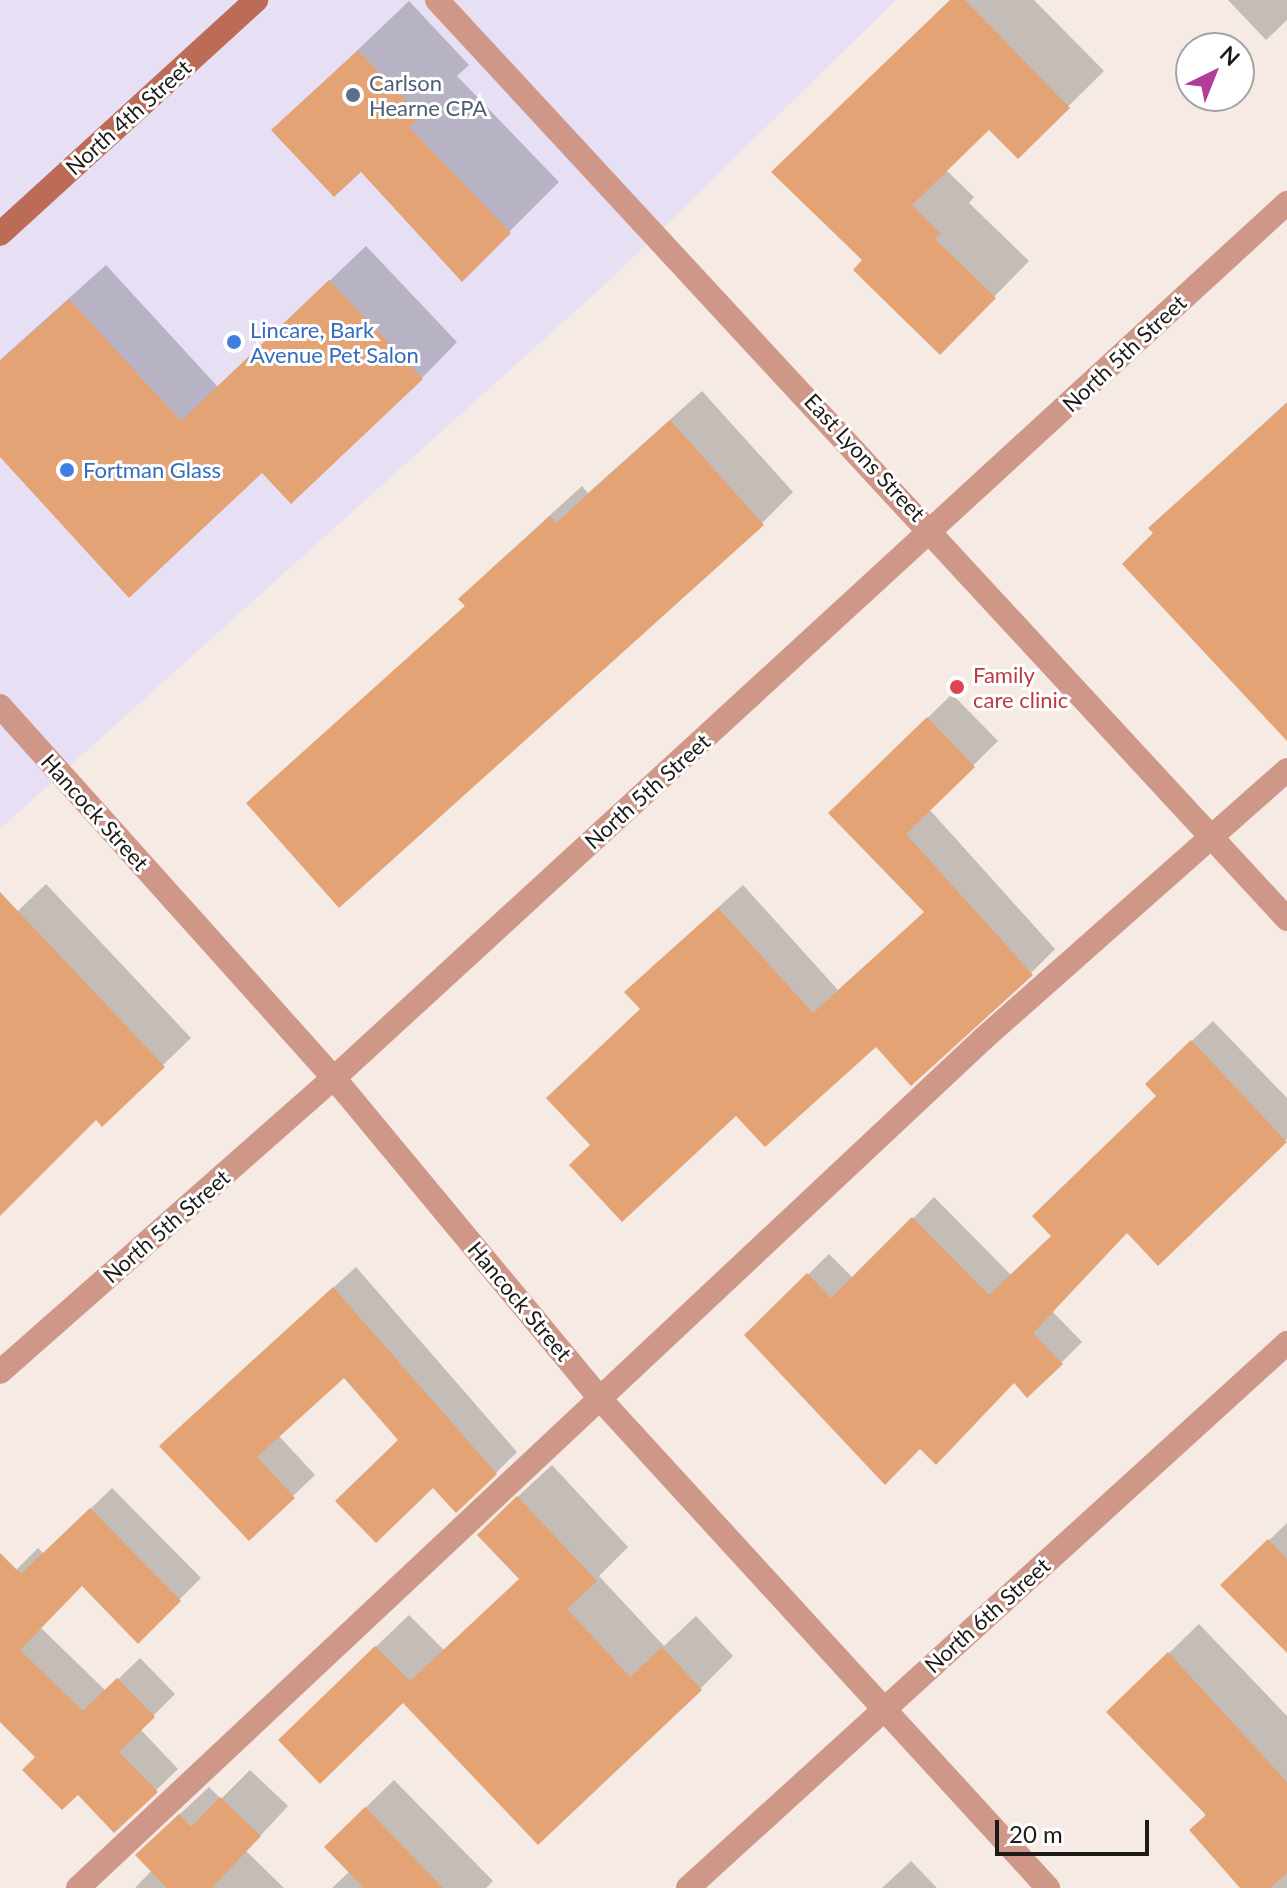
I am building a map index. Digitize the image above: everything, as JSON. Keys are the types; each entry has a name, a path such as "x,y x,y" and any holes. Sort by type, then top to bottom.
{"street":[{"name":"North 4th Street","path":"0,234 256,0"},
{"name":"East Lyons Street","path":"437,0 932,530 1287,919"},
{"name":"North 5th Street","path":"0,1372 334,1078 1287,203"},
{"name":"Hancock Street","path":"0,706 334,1078 601,1400 1048,1888"},
{"path":"78,1888 983,1039 1287,770"},
{"name":"North 6th Street","path":"688,1888 1287,1343"}],"shaded area":[{"path":"0,0 896,0 611,279 0,829"}],"building":[{"path":"950,0 965,0 1070,108 1018,159 989,130 912,205 941,234 935,239 996,298 940,355 853,270 862,260 771,172"},
{"path":"358,50 421,116 409,127 511,233 462,282 361,172 334,197 271,130"},
{"path":"329,280 423,379 291,504 262,473 129,598 0,457 0,361 69,299 181,421"},
{"path":"1287,403 1287,741 1122,564 1153,533 1148,528"},
{"path":"670,420 764,525 339,908 246,803 465,606 458,599 550,516 556,523"},
{"path":"927,717 975,767 906,834 1033,975 911,1086 876,1047 765,1147 736,1116 622,1222 569,1165 590,1145 546,1098 640,1009 624,992 718,908 813,1013 924,912 828,813"},
{"path":"0,892 165,1067 102,1127 96,1120 0,1216"},
{"path":"1191,1040 1287,1142 1158,1266 1127,1233 1033,1333 1063,1364 1027,1398 1014,1383 936,1465 920,1449 885,1485 744,1335 807,1273 831,1298 912,1217 989,1295 1051,1236 1032,1216 1156,1096 1145,1084"},
{"path":"333,1287 497,1474 456,1513 433,1488 376,1543 335,1501 398,1440 344,1378 257,1457 295,1498 249,1541 159,1446"},
{"path":"517,1496 597,1581 567,1609 630,1677 662,1647 702,1690 538,1845 403,1703 320,1784 278,1740 375,1646 410,1681 519,1579 477,1535"},
{"path":"90,1508 181,1601 138,1644 82,1586 20,1650 83,1711 117,1678 155,1717 119,1752 158,1792 114,1833 78,1795 62,1810 22,1770 35,1757 0,1722 0,1553 21,1574"},
{"path":"1268,1539 1287,1559 1287,1653 1220,1585"},
{"path":"1168,1652 1287,1782 1287,1873 1270,1888 1240,1888 1189,1830 1206,1815 1106,1712"},
{"path":"220,1797 261,1836 212,1888 167,1888 135,1855 179,1814 191,1827"},
{"path":"365,1807 443,1888 364,1888 324,1847"}],"place":[{"name":"Carlson Hearne CPA","path":"353,95"},
{"name":"Lincare, Bark Avenue Pet Salon","path":"234,342"},
{"name":"Fortman Glass","path":"67,470"},
{"name":"Family care clinic","path":"957,687"}]}
